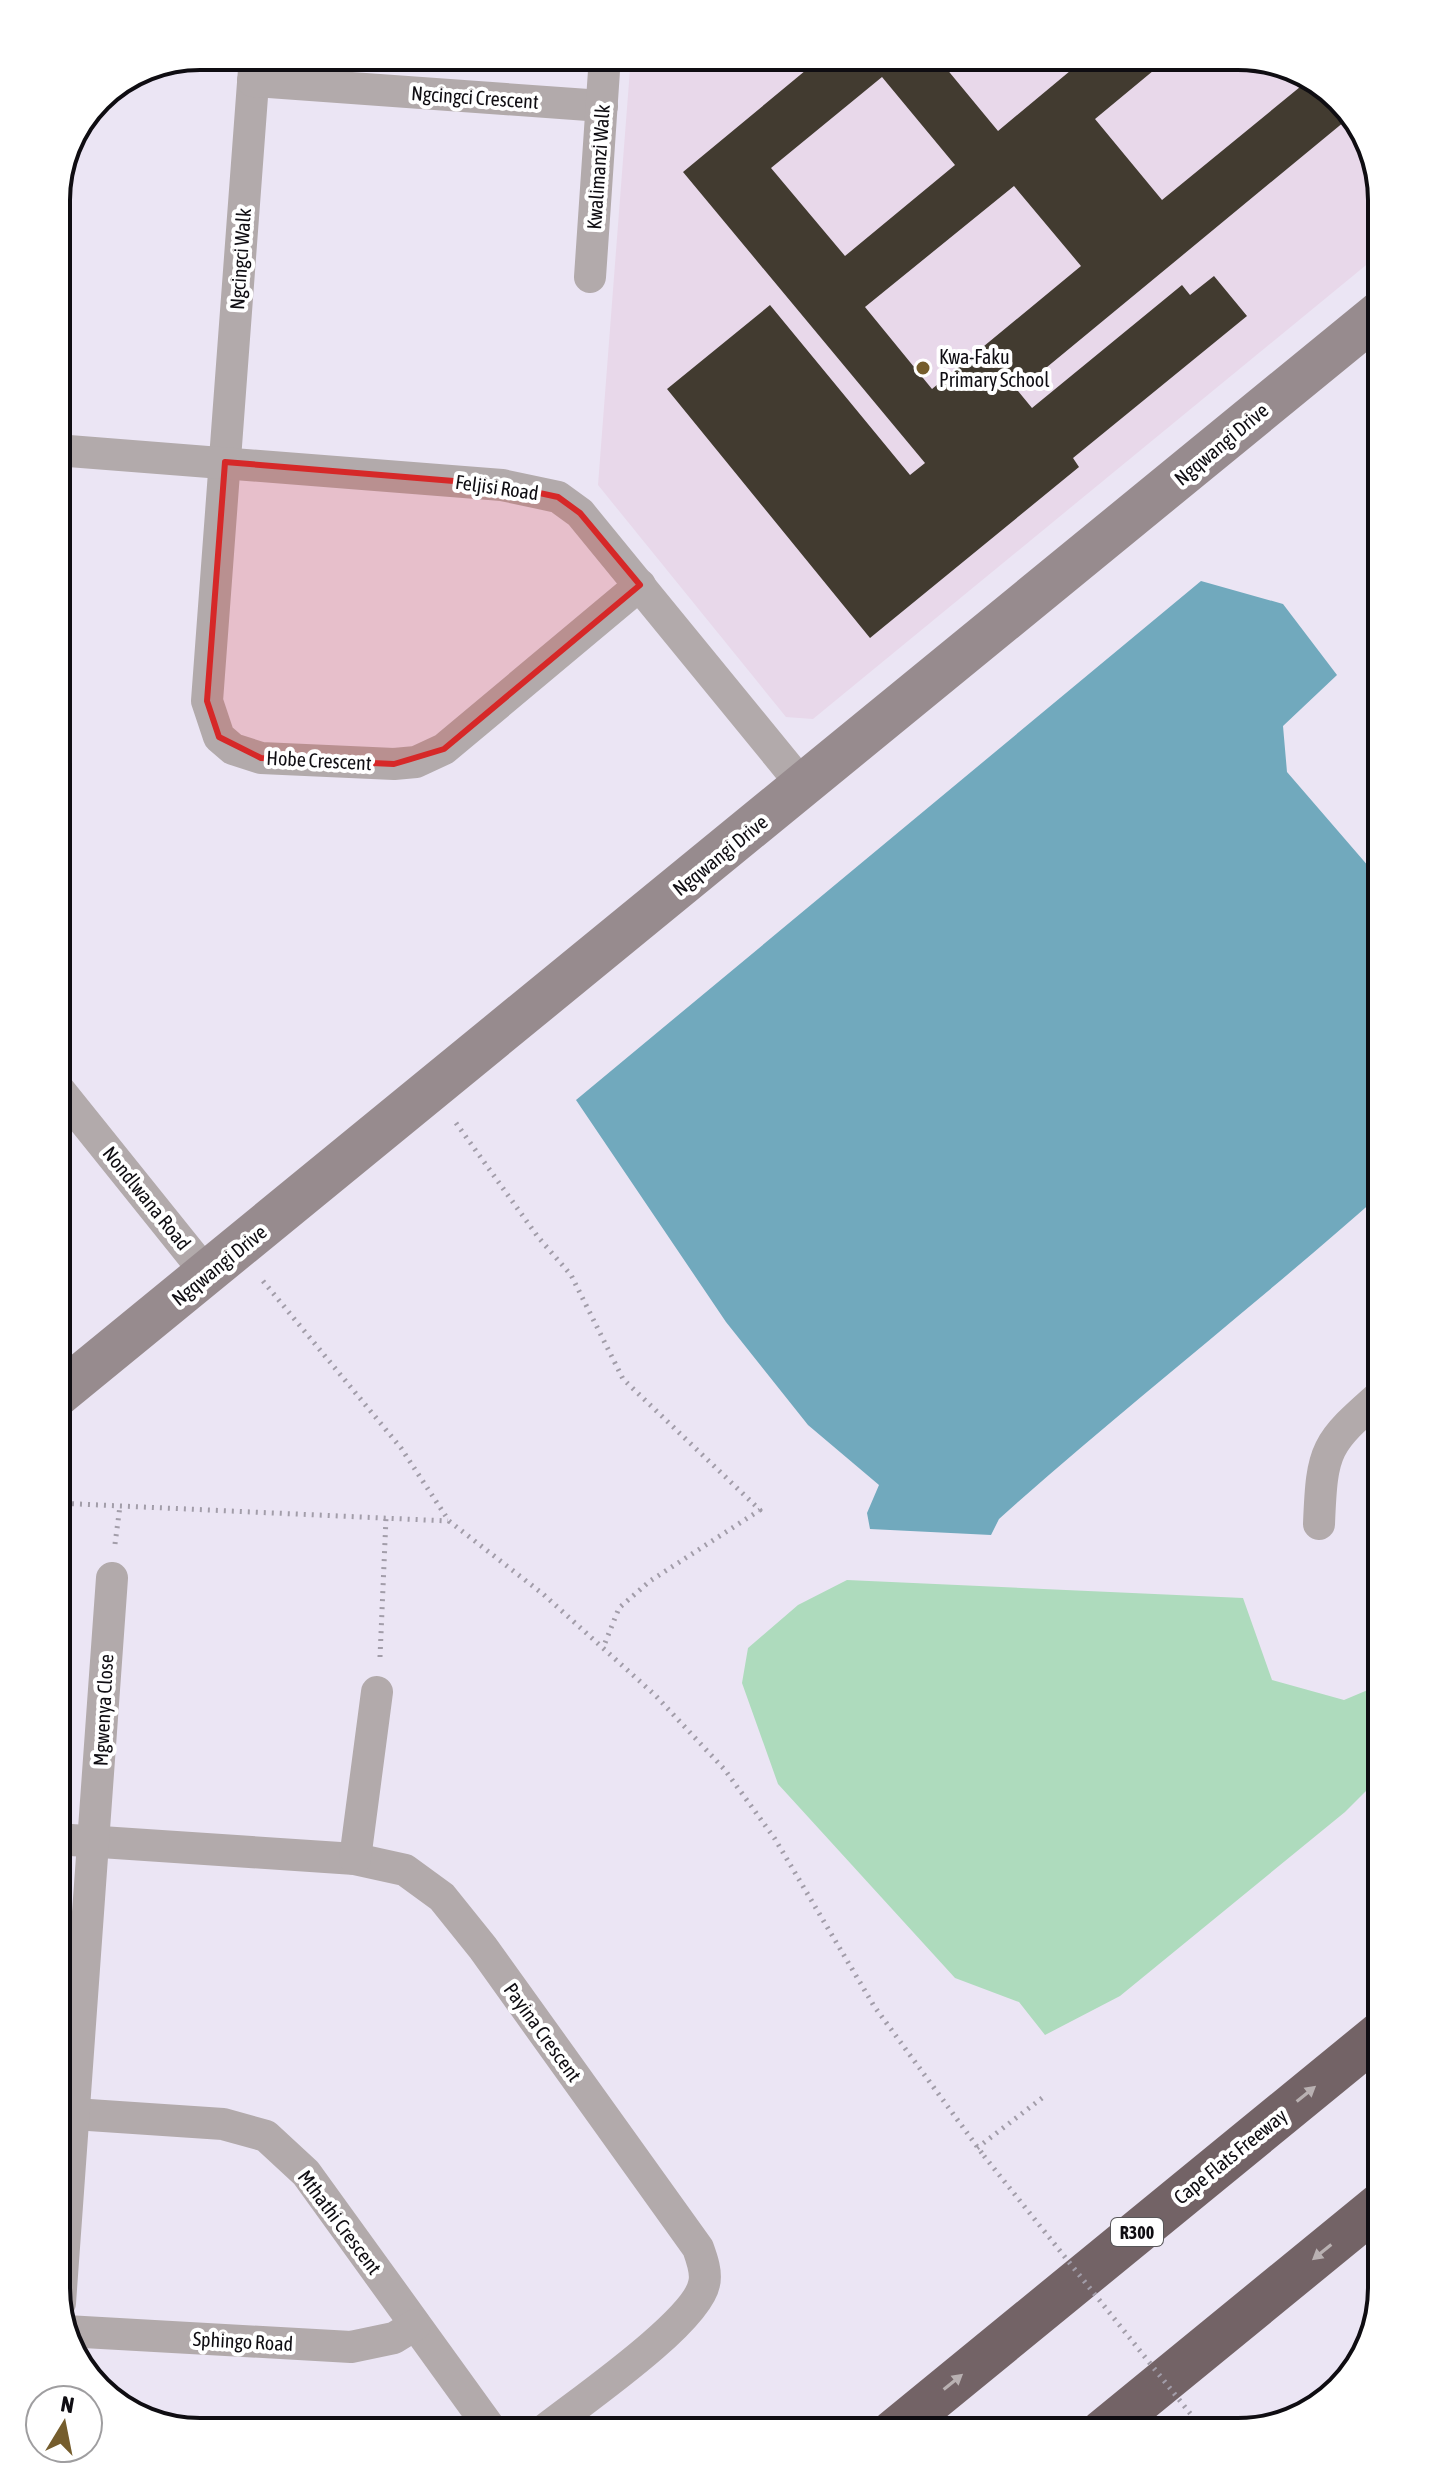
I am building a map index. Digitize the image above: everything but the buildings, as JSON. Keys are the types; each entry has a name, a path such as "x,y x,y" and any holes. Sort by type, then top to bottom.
{"highway":[{"name":"Cape Flats Freeway","path":"910,2418 1368,2043"},
{"path":"1119,2418 1368,2214"}],"street":[{"name":"Ngcingci Walk","path":"225,462 254,70"},
{"name":"Ngcingci Crescent","path":"263,70 602,106"},
{"name":"Kwalimanzi Walk","path":"590,277 604,70"},
{"name":"Ngqwangi Drive","path":"70,1385 1368,323"},
{"name":"Feljisi Road","path":"70,451 502,485 558,497 580,513 804,787"},
{"name":"Hobe Crescent","path":"225,462 207,701 219,737 233,749 261,758 416,762 444,749 640,585"},
{"name":"Nondlwana Road","path":"70,1103 207,1274"},
{"path":"1319,1524 1326,1454 1343,1429 1368,1407"},
{"name":"Mgwenya Close","path":"70,2168 112,1578"},
{"path":"355,1859 377,1692"},
{"name":"Payina Crescent","path":"70,1840 355,1859 405,1870 442,1897 483,1948 689,2236 702,2261 705,2283 685,2318 560,2418"},
{"name":"Mthathi Crescent","path":"74,2114 223,2124 266,2136 306,2173 483,2418"},
{"name":"Sphingo Road","path":"78,2332 351,2347 394,2338 415,2325"}],"path":[{"path":"449,1113 538,1237 571,1275 623,1379 760,1510 650,1581 619,1608 603,1648"},
{"path":"255,1271 401,1448 449,1521 543,1594 603,1648 655,1695 725,1770 775,1839 874,2006 977,2148 1194,2418"},
{"path":"70,1504 449,1521"},
{"path":"377,1692 386,1518"},
{"path":"977,2148 1046,2095"}],"highlighted area":[{"path":"225,462 502,485 558,497 580,513 640,585 444,749 394,764 261,758 219,737 207,701"}],"shaded area":[{"name":"Kwa-Faku Primary School","path":"630,70 1247,70 1280,77 1310,92 1336,114 1355,142 1367,183 1368,263 813,719 786,717 598,485"}],"green space":[{"path":"847,1580 1243,1598 1272,1680 1344,1700 1368,1690 1368,1789 1345,1812 1120,1996 1045,2035 1019,2002 955,1978 778,1784 742,1683 748,1648 798,1605"}],"water":[{"path":"1201,581 1283,604 1337,675 1283,726 1287,772 1368,866 1368,1205 1046,1477 999,1519 991,1535 870,1529 867,1513 879,1485 808,1425 726,1322 576,1100"}],"place":[{"name":"Kwa-Faku Primary School","path":"923,368"}]}
